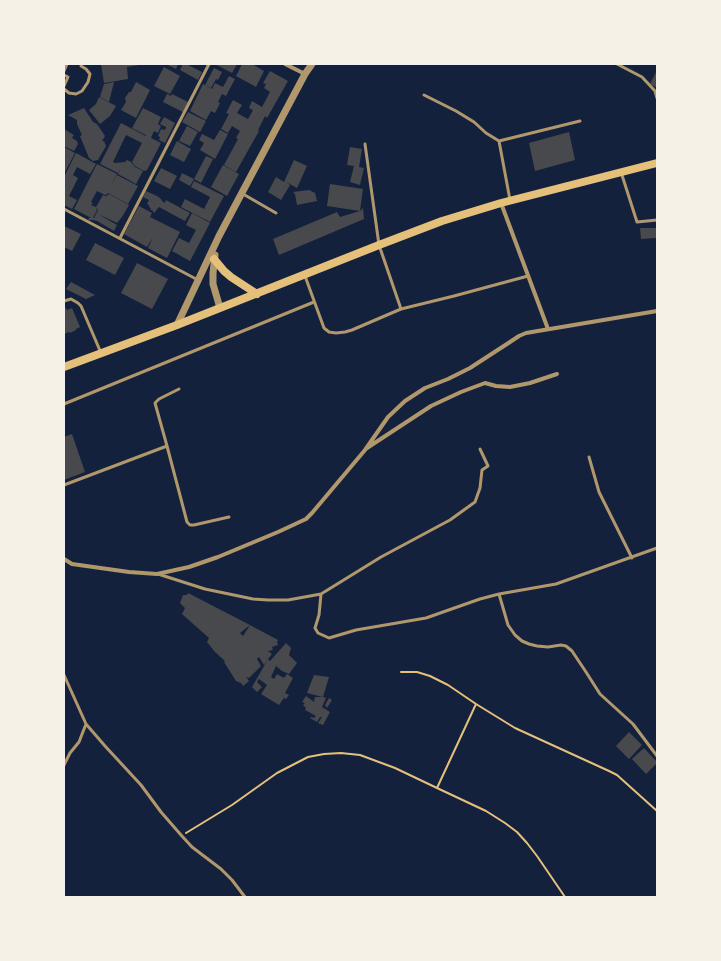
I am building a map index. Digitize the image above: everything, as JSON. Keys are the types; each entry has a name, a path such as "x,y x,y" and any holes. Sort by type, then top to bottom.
{"main road":[{"path":"64,367 177,326 442,221 510,200 657,163"},
{"path":"214,259 231,277 257,294"}],"street":[{"path":"285,64 305,74"},
{"path":"177,326 241,193 305,74 312,64"},
{"path":"501,203 548,329"},
{"path":"219,236 214,259 213,284 220,308"},
{"path":"64,559 72,564 129,572 158,574 189,567 218,557 278,532 306,519 365,450 388,417 405,401 425,388 470,368 526,333 657,311"},
{"path":"365,450 432,406 461,392 485,383 496,386 510,387 530,383 557,374"}],"lane":[{"path":"64,70 68,64"},
{"path":"120,238 209,64"},
{"path":"617,64 642,77 654,91 657,98"},
{"path":"64,89 69,93 76,94 82,91 88,82 90,74 81,66"},
{"path":"64,75 68,77 64,86"},
{"path":"424,95 468,118 486,133 500,141 580,121"},
{"path":"500,141 510,200"},
{"path":"364,144 379,245 401,309"},
{"path":"620,172 637,222 657,220"},
{"path":"241,193 276,213"},
{"path":"64,209 198,280"},
{"path":"305,275 324,328 329,332 336,333 352,330 401,309 528,276"},
{"path":"64,301 71,299 81,306 101,353"},
{"path":"64,404 314,302"},
{"path":"179,389 159,399 156,403 187,522 190,525 194,525 228,517"},
{"path":"64,485 167,446"},
{"path":"158,574 205,590 252,599 288,600 320,594 381,557 450,520 475,502 480,488 482,470 488,466 480,448"},
{"path":"589,457 599,492 632,558"},
{"path":"320,594 319,615 315,628 318,633 329,638 356,630 426,618 499,594 556,584 657,548"},
{"path":"499,594 508,625 515,635 522,641 529,644 548,647 561,645 566,646 572,651 600,694 633,724 657,756"},
{"path":"64,675 86,724 141,785 161,812 192,847 221,869 245,897"},
{"path":"64,765 70,753 79,742 86,724"}],"path":[{"path":"401,672 417,672 430,676 448,685 515,728 617,775 657,811"},
{"path":"437,788 476,704"},
{"path":"181,835 232,805 277,773 308,757 341,753 360,755 394,768 437,788 486,811 505,823 517,832 527,843 565,897"}],"building":[{"path":"101,64 139,65 127,67 128,79 104,83"},
{"path":"166,64 178,64 176,69"},
{"path":"183,64 202,72 198,80 180,70"},
{"path":"215,64 237,64 232,73"},
{"path":"242,64 252,64 264,71 256,87 236,76"},
{"path":"164,67 180,76 170,94 154,86"},
{"path":"214,68 222,72 218,80 216,79 211,88 205,85"},
{"path":"657,70 657,88 650,84"},
{"path":"270,71 288,81 267,118 265,116 258,130 259,131 236,172 224,165 238,139 236,138 240,131 232,126 228,133 221,129 229,114 226,113 233,100 242,105 237,113 248,119 253,110 249,108 252,101 262,107 270,92 264,88 266,84 263,83"},
{"path":"229,76 235,79 226,96 222,94 218,102 220,103 215,113 211,111 206,120 190,111 203,84 212,89 215,83 223,87"},
{"path":"114,82 109,102 100,97 104,84"},
{"path":"136,82 150,90 136,118 121,110 126,102 125,98 129,92 131,92"},
{"path":"167,94 171,96 172,94 188,102 183,112 163,102"},
{"path":"99,97 116,106 110,116 100,124 89,110 96,104"},
{"path":"84,108 105,136 102,141 104,141 106,146 98,160 93,161 89,158 80,136 82,135 77,124 77,120 68,115"},
{"path":"143,108 161,117 158,124 161,126 158,133 154,131 151,138 161,143 147,170 144,171 135,166 132,162 142,143 126,135 113,162 125,162 127,160 135,167 143,171 136,184 118,174 120,169 118,173 100,164 121,123 146,136 132,128"},
{"path":"188,112 206,121 200,132 182,122"},
{"path":"164,117 175,123 165,143 159,140 160,137 158,136 161,129 165,130 166,127 160,124"},
{"path":"187,126 198,132 190,146 179,141"},
{"path":"64,129 74,135 72,138 77,141 78,144 74,151 64,146"},
{"path":"220,130 228,134 215,159 200,150 204,143 199,140 202,134 214,140"},
{"path":"569,132 575,160 535,171 529,143"},
{"path":"177,141 191,149 184,162 170,155"},
{"path":"64,147 75,153 65,172 64,171"},
{"path":"350,147 362,149 359,167 364,168 360,185 350,182 354,166 347,165"},
{"path":"76,153 96,164 90,174 77,167 73,175 78,178 69,196 77,200 72,209 64,205 64,177"},
{"path":"206,156 213,159 201,183 194,179"},
{"path":"294,160 307,166 297,188 286,182 290,185 281,200 268,192 276,177 284,182"},
{"path":"97,164 117,174 110,187 117,175 138,186 128,204 108,193 105,195 97,191 91,202 93,203 91,205 96,207 103,195 106,196 105,197 109,194 129,205 117,223 98,214 117,225 114,231 97,221 88,220 91,218 74,209"},
{"path":"223,165 239,174 227,196 211,187"},
{"path":"161,168 177,176 170,189 154,181"},
{"path":"182,173 194,179 190,186 179,180"},
{"path":"194,181 224,196 210,222 181,207 185,199 204,209 210,197 191,187"},
{"path":"330,184 363,189 360,211 327,206"},
{"path":"309,190 315,193 317,201 297,205 295,194 293,192"},
{"path":"146,191 157,196 165,203 166,200 190,213 185,221 159,207 154,213 150,210 151,208 147,204 149,200 143,197"},
{"path":"139,206 152,213 150,217 180,232 167,258 148,248 153,237 147,247 124,234"},
{"path":"363,208 364,219 279,255 273,239 337,212 340,217 360,211"},
{"path":"192,213 210,223 190,261 172,251 179,238 189,243 196,230 186,225"},
{"path":"64,226 81,234 72,251 64,247"},
{"path":"640,228 657,228 657,238 641,239"},
{"path":"95,243 124,258 115,275 86,260"},
{"path":"137,263 168,279 152,309 121,293"},
{"path":"71,282 95,295 86,299 66,289"},
{"path":"66,308 67,310 72,308 80,327 70,333 64,334 64,309"},
{"path":"72,434 85,472 64,480 64,437"},
{"path":"188,593 250,625 278,640 278,645 272,647 273,650 268,651 272,654 264,665 259,657 257,659 261,666 249,678 246,677 249,681 243,686 241,683 236,681 224,662 225,661 207,642 209,638 182,614 185,608 180,603 183,595 187,595","holes":["250,625 243,636 240,633"]},
{"path":"286,643 291,648 289,655 297,663 289,674 276,666 271,677 274,679 277,674 284,678 287,674 293,678 285,693 289,695 286,699 284,698 279,705 261,694 267,685 259,679 257,682 262,687 257,692 252,687 268,659 270,661"},
{"path":"314,675 329,677 323,697 307,693"},
{"path":"306,696 314,702 315,697 326,698 322,707 330,712 323,725 318,723 322,717 320,717 317,722 310,718 314,718 316,716 305,710 306,708 303,705 305,703 302,702"},
{"path":"329,698 332,700 327,708 325,705"},
{"path":"629,732 642,745 629,759 616,746"},
{"path":"644,748 657,762 646,774 632,759"}]}
